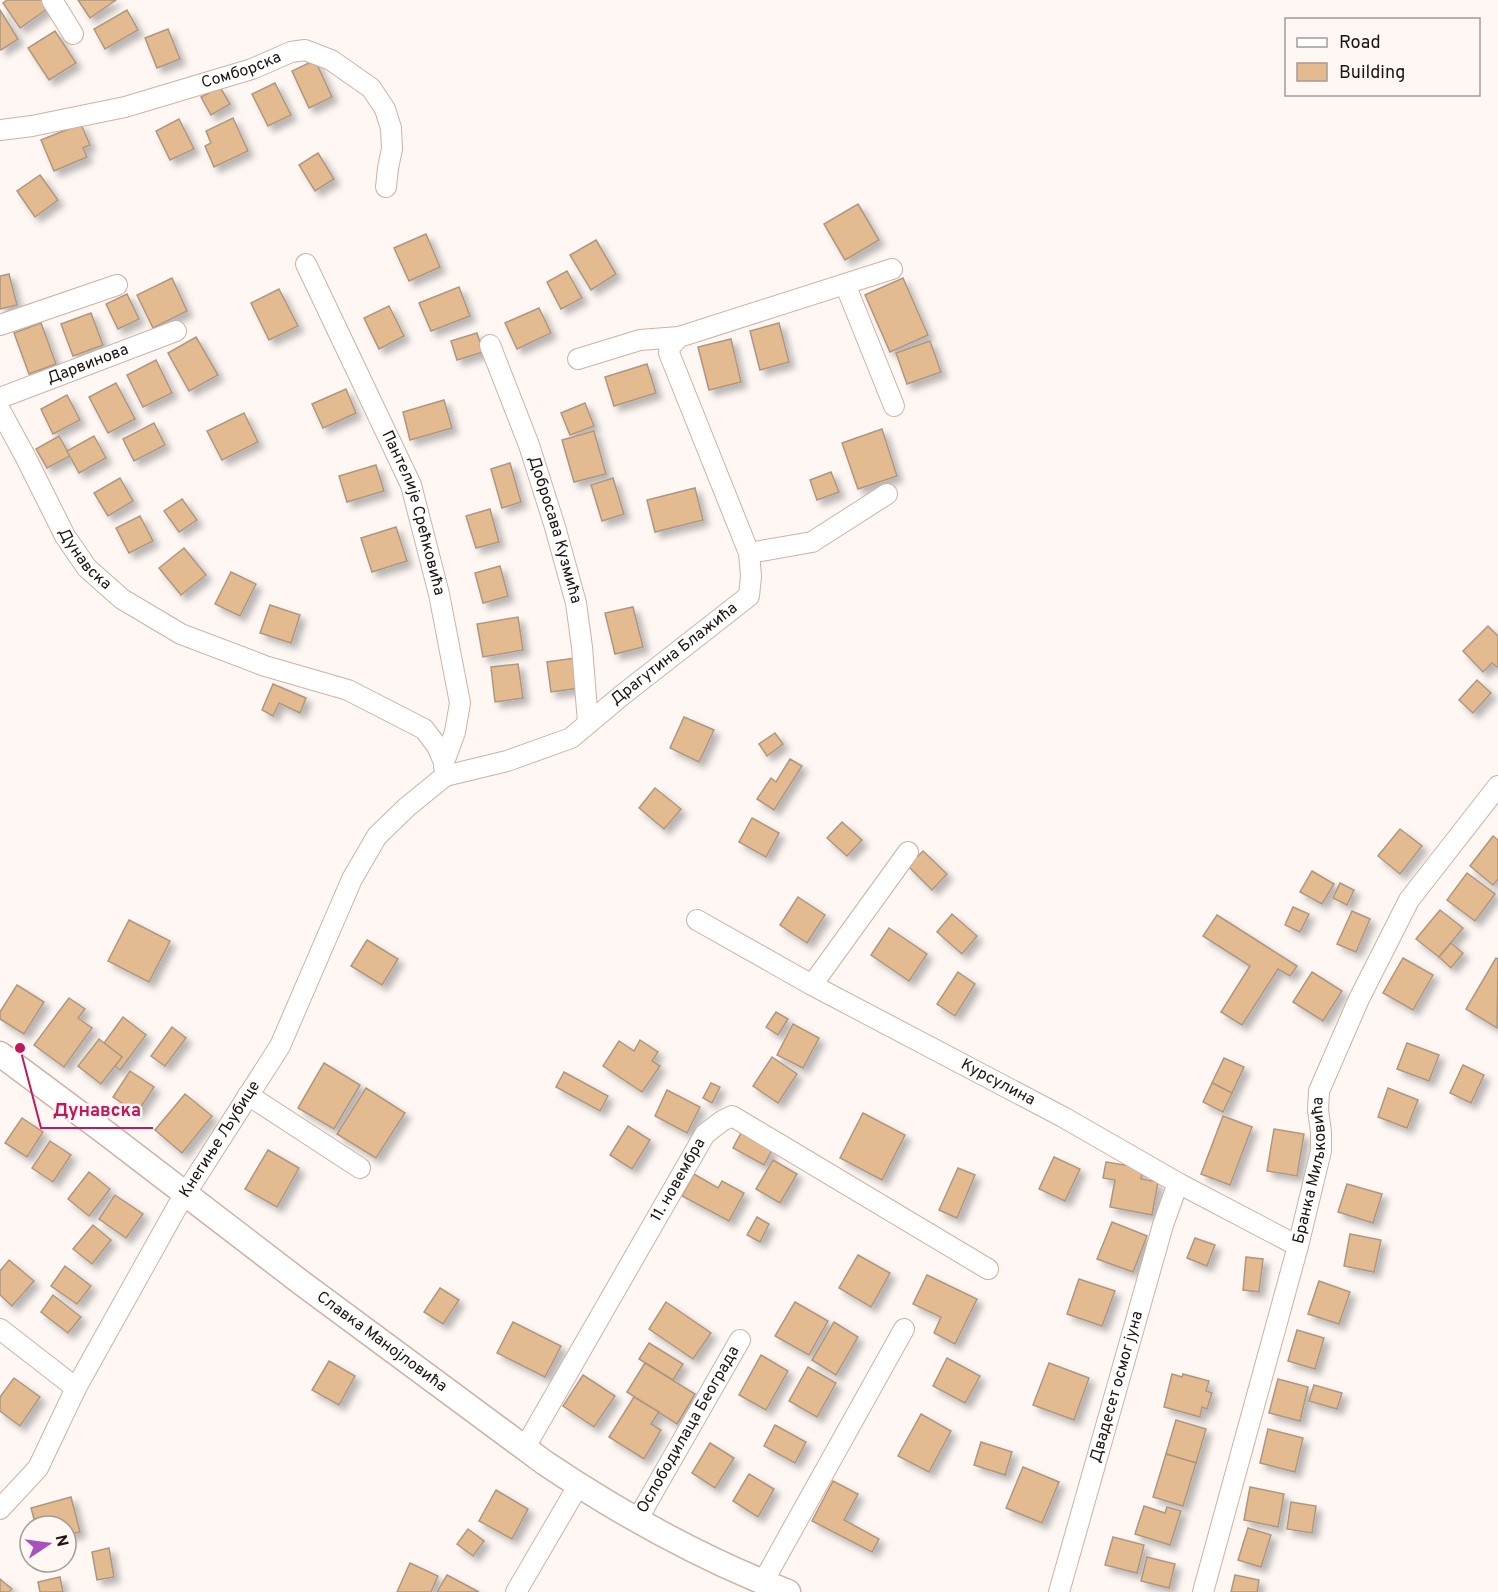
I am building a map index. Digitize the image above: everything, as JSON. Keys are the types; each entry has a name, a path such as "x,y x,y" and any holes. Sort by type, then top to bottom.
{"main road":[{"name":"Славка Манојловића","path":"0,1054 524,1449 637,1520 700,1554 788,1592"}],"street":[{"path":"52,0 73,34"},
{"name":"Сомборска","path":"0,130 32,126 125,107 252,69 291,52 305,50 331,60 371,88 385,109 391,128 392,149 386,187"},
{"name":"Пантелије Срећковића","path":"306,264 411,485 439,594 460,703 445,769"},
{"path":"578,359 639,340 679,337 892,270"},
{"path":"845,284 894,406"},
{"path":"0,325 117,285"},
{"name":"Дарвинова","path":"0,398 176,331"},
{"name":"Драгутина Блажића","path":"445,769 507,761 571,738 748,596 751,576 749,553 669,353 670,347 679,337"},
{"name":"Добросава Кузмића","path":"490,345 529,445 576,603 588,723"},
{"name":"Дунавска","path":"0,410 26,456 65,536 87,568 122,599 181,633 265,666 348,690 424,729 437,746 445,769"},
{"path":"749,553 812,542 886,494"},
{"name":"Кнегиње Љубице","path":"0,1509 38,1468 76,1388 185,1194 280,1046 352,879 377,836 445,769"},
{"name":"Бранка Миљковића","path":"1203,1592 1299,1246 1321,1151 1319,1091 1359,999 1409,900 1498,786"},
{"path":"812,985 908,852"},
{"name":"Курсулина","path":"697,920 812,985 1063,1117 1178,1183 1299,1246"},
{"path":"248,1095 360,1168"},
{"name":"11. новембра","path":"524,1449 705,1134 732,1116 988,1269"},
{"name":"Двадесет осмог јуна","path":"1059,1592 1162,1224 1178,1183"},
{"path":"763,1582 904,1329"},
{"path":"3,1336 76,1388"},
{"name":"Ослободилаца Београда","path":"637,1520 740,1340"},
{"path":"516,1592 578,1485"}],"building":[{"path":"7,0 46,0 50,7 20,28 3,3"},
{"path":"78,0 116,0 90,18"},
{"path":"0,10 18,39 1,50 0,49"},
{"path":"127,10 138,30 105,49 94,29"},
{"path":"168,29 180,59 157,68 145,38"},
{"path":"55,31 76,63 49,80 28,48"},
{"path":"315,60 332,97 309,108 292,71"},
{"path":"275,83 291,115 268,126 252,94"},
{"path":"220,87 230,104 211,115 201,97"},
{"path":"233,118 248,151 214,167 205,146 211,143 206,131"},
{"path":"179,119 194,149 170,160 156,131"},
{"path":"81,124 90,145 83,148 87,157 54,171 41,140"},
{"path":"318,153 334,179 315,191 299,165"},
{"path":"40,175 58,200 35,217 17,191"},
{"path":"858,204 879,240 845,260 824,224"},
{"path":"426,234 440,267 409,281 394,248"},
{"path":"596,240 616,274 591,290 570,255"},
{"path":"567,271 582,298 561,309 547,282"},
{"path":"9,274 17,305 0,309 0,276"},
{"path":"172,278 187,311 153,328 137,295"},
{"path":"903,278 928,335 890,352 865,295"},
{"path":"459,287 470,316 431,331 419,303"},
{"path":"279,289 298,326 269,340 251,303"},
{"path":"127,294 139,319 118,329 106,304"},
{"path":"389,306 404,336 379,349 364,318"},
{"path":"539,308 551,333 517,349 505,323"},
{"path":"91,313 103,345 73,356 61,324"},
{"path":"41,323 56,364 29,374 14,333"},
{"path":"779,323 789,362 760,370 750,331"},
{"path":"477,333 483,352 457,360 451,341"},
{"path":"196,337 218,375 189,391 168,353"},
{"path":"731,339 741,382 709,390 698,347"},
{"path":"930,341 941,372 907,384 896,353"},
{"path":"156,360 172,393 143,407 127,375"},
{"path":"647,364 656,393 614,406 605,377"},
{"path":"116,383 135,419 108,433 89,397"},
{"path":"346,389 356,413 323,428 312,404"},
{"path":"67,395 80,420 53,434 41,409"},
{"path":"444,400 452,428 410,440 403,412"},
{"path":"585,403 594,426 570,435 561,413"},
{"path":"244,413 258,442 222,460 207,431"},
{"path":"154,423 165,445 134,461 123,439"},
{"path":"882,429 897,476 858,489 842,443"},
{"path":"594,431 606,474 574,482 562,440"},
{"path":"59,436 70,456 47,468 36,449"},
{"path":"94,436 106,458 79,473 67,451"},
{"path":"510,463 521,502 502,508 491,469"},
{"path":"376,465 384,491 347,502 339,476"},
{"path":"831,472 839,492 817,500 810,480"},
{"path":"120,478 133,501 108,516 94,493"},
{"path":"613,478 624,514 602,521 591,485"},
{"path":"695,488 703,520 655,532 647,500"},
{"path":"182,499 197,520 179,532 164,511"},
{"path":"490,509 499,542 476,548 466,516"},
{"path":"140,516 153,541 129,553 116,528"},
{"path":"396,527 407,561 372,572 361,538"},
{"path":"184,548 206,575 181,595 159,568"},
{"path":"500,566 508,596 483,603 475,573"},
{"path":"231,572 256,584 240,616 215,604"},
{"path":"270,605 300,615 291,643 260,633"},
{"path":"633,607 643,647 615,654 605,613"},
{"path":"518,617 523,650 483,657 477,624"},
{"path":"1488,626 1498,636 1498,666 1492,663 1483,672 1463,651"},
{"path":"575,658 579,688 551,692 547,662"},
{"path":"518,664 523,698 495,702 491,667"},
{"path":"1477,680 1491,693 1473,713 1459,700"},
{"path":"273,684 306,698 300,713 279,703 273,716 262,710"},
{"path":"684,717 714,730 699,762 670,748"},
{"path":"775,733 783,744 767,756 759,744"},
{"path":"790,759 802,766 774,810 757,799 771,778 776,782"},
{"path":"655,788 681,809 664,829 639,808"},
{"path":"752,818 779,833 766,857 739,842"},
{"path":"842,822 862,840 847,856 827,838"},
{"path":"1400,829 1422,846 1400,874 1378,856"},
{"path":"1493,836 1498,840 1498,879 1493,885 1470,866"},
{"path":"923,851 947,874 932,890 908,866"},
{"path":"1312,871 1334,884 1322,904 1300,892"},
{"path":"1467,873 1495,894 1475,921 1447,900"},
{"path":"1340,883 1354,890 1347,905 1333,898"},
{"path":"798,897 825,915 807,943 780,925"},
{"path":"1293,907 1309,914 1300,932 1285,925"},
{"path":"1440,910 1463,928 1439,957 1416,939"},
{"path":"1352,911 1370,919 1356,952 1337,944"},
{"path":"952,914 977,936 962,954 937,932"},
{"path":"1217,915 1297,966 1290,976 1278,969 1242,1025 1221,1012 1250,966 1203,936"},
{"path":"129,920 170,941 149,982 108,961"},
{"path":"889,928 927,954 909,981 871,955"},
{"path":"367,940 398,959 382,985 351,966"},
{"path":"1451,943 1463,953 1451,968 1439,957"},
{"path":"1403,958 1433,975 1413,1010 1383,993"},
{"path":"1496,958 1498,959 1497,1028 1466,1009"},
{"path":"958,972 975,984 955,1016 937,1004"},
{"path":"1312,972 1342,991 1323,1021 1293,1002"},
{"path":"17,985 44,1002 24,1034 0,1019 0,1012"},
{"path":"69,998 85,1009 78,1018 92,1028 64,1067 34,1045"},
{"path":"776,1012 788,1019 778,1035 766,1027"},
{"path":"123,1017 146,1035 120,1070 115,1066 122,1057 104,1043"},
{"path":"793,1024 819,1038 803,1068 777,1055"},
{"path":"172,1027 186,1038 165,1066 151,1056"},
{"path":"99,1039 122,1057 101,1084 78,1066"},
{"path":"640,1040 658,1052 652,1061 660,1066 642,1092 603,1066 619,1041 634,1051"},
{"path":"1407,1043 1439,1055 1429,1081 1397,1069"},
{"path":"772,1057 797,1074 778,1103 753,1086"},
{"path":"1224,1058 1244,1067 1232,1093 1212,1083"},
{"path":"324,1063 360,1085 334,1129 298,1108"},
{"path":"1463,1065 1484,1075 1471,1103 1450,1093"},
{"path":"130,1071 154,1087 137,1113 113,1097"},
{"path":"564,1072 608,1096 600,1111 556,1087"},
{"path":"711,1083 720,1087 712,1103 703,1098"},
{"path":"1212,1083 1232,1093 1223,1112 1203,1102"},
{"path":"366,1088 405,1113 376,1158 337,1134"},
{"path":"1388,1088 1418,1100 1407,1128 1378,1117"},
{"path":"667,1090 700,1107 687,1133 655,1116"},
{"path":"185,1094 212,1116 182,1153 155,1130"},
{"path":"863,1113 905,1135 882,1180 840,1158"},
{"path":"1223,1116 1252,1127 1230,1185 1201,1174"},
{"path":"22,1118 43,1132 27,1157 5,1143"},
{"path":"628,1126 650,1140 632,1169 610,1155"},
{"path":"1274,1129 1304,1134 1297,1176 1267,1171"},
{"path":"741,1133 772,1150 764,1165 733,1148"},
{"path":"50,1141 71,1155 53,1182 32,1168"},
{"path":"268,1150 299,1168 277,1207 245,1189"},
{"path":"1054,1157 1080,1169 1065,1201 1039,1189"},
{"path":"773,1160 797,1174 780,1203 756,1189"},
{"path":"1106,1162 1143,1168 1141,1179 1158,1182 1152,1215 1110,1207 1115,1180 1103,1178"},
{"path":"958,1168 975,1175 957,1218 939,1210"},
{"path":"89,1172 110,1189 89,1216 68,1199"},
{"path":"694,1174 718,1188 722,1181 744,1193 729,1221 682,1196"},
{"path":"1347,1184 1382,1194 1373,1223 1338,1212"},
{"path":"115,1195 143,1214 126,1238 99,1219"},
{"path":"757,1217 769,1224 760,1242 747,1235"},
{"path":"1112,1222 1147,1236 1133,1272 1097,1259"},
{"path":"93,1225 111,1240 92,1264 73,1249"},
{"path":"1350,1234 1381,1240 1374,1272 1344,1266"},
{"path":"1195,1238 1215,1245 1207,1266 1187,1258"},
{"path":"858,1255 890,1273 871,1307 839,1288"},
{"path":"1246,1257 1263,1259 1259,1292 1243,1290"},
{"path":"9,1260 34,1281 12,1306 0,1295 0,1271"},
{"path":"65,1266 91,1286 77,1304 51,1286"},
{"path":"927,1275 977,1299 955,1344 934,1333 941,1317 913,1304"},
{"path":"1079,1279 1115,1291 1102,1326 1067,1314"},
{"path":"1319,1281 1350,1292 1339,1324 1308,1314"},
{"path":"440,1288 459,1300 443,1324 424,1312"},
{"path":"53,1295 81,1317 68,1333 41,1312"},
{"path":"666,1302 711,1333 693,1359 649,1329"},
{"path":"795,1302 828,1321 809,1355 775,1336"},
{"path":"513,1322 561,1346 545,1377 497,1353"},
{"path":"834,1322 858,1337 836,1375 812,1360"},
{"path":"1297,1330 1324,1338 1315,1369 1288,1361"},
{"path":"649,1343 683,1364 673,1380 639,1359"},
{"path":"761,1355 788,1371 766,1410 739,1395"},
{"path":"947,1358 980,1376 965,1403 933,1386"},
{"path":"329,1361 355,1376 339,1405 312,1390"},
{"path":"645,1363 695,1394 677,1424 627,1392"},
{"path":"1049,1363 1089,1378 1074,1420 1033,1405"},
{"path":"808,1367 836,1383 817,1417 789,1401"},
{"path":"1172,1374 1182,1377 1183,1374 1209,1381 1206,1391 1212,1393 1207,1409 1202,1407 1200,1417 1164,1407"},
{"path":"583,1375 615,1396 594,1427 563,1406"},
{"path":"14,1378 40,1397 20,1426 0,1411 0,1397"},
{"path":"1278,1379 1308,1387 1300,1421 1269,1413"},
{"path":"1314,1385 1342,1393 1337,1409 1309,1401"},
{"path":"634,1397 659,1412 651,1424 661,1430 644,1459 609,1437"},
{"path":"921,1414 951,1431 929,1472 898,1456"},
{"path":"1176,1420 1206,1429 1196,1463 1166,1454"},
{"path":"775,1425 806,1442 795,1463 764,1446"},
{"path":"1268,1429 1303,1438 1295,1472 1260,1463"},
{"path":"981,1442 1012,1452 1005,1475 974,1465"},
{"path":"710,1443 734,1458 715,1488 692,1473"},
{"path":"1166,1454 1196,1463 1183,1506 1153,1497"},
{"path":"1023,1467 1059,1482 1042,1523 1006,1508"},
{"path":"749,1474 774,1489 758,1517 733,1501"},
{"path":"833,1481 858,1494 844,1520 879,1539 872,1552 812,1521"},
{"path":"1250,1487 1284,1494 1278,1527 1244,1520"},
{"path":"496,1490 528,1509 512,1539 479,1521"},
{"path":"71,1497 75,1514 33,1514 31,1508"},
{"path":"1291,1502 1316,1506 1312,1533 1287,1529"},
{"path":"1144,1506 1165,1513 1167,1507 1181,1511 1170,1545 1135,1534"},
{"path":"1248,1528 1271,1535 1261,1567 1238,1560"},
{"path":"468,1529 484,1541 473,1556 457,1544"},
{"path":"1113,1537 1144,1545 1137,1573 1105,1565"},
{"path":"109,1548 114,1577 97,1580 92,1552"},
{"path":"1147,1557 1175,1564 1169,1588 1141,1581"},
{"path":"410,1563 438,1576 431,1592 397,1592"},
{"path":"447,1575 479,1592 437,1592"},
{"path":"1235,1575 1259,1580 1257,1592 1231,1592"},
{"path":"60,1577 63,1592 40,1592 38,1582"},
{"path":"0,1579 12,1589 9,1592 0,1592"}],"place":[{"name":"Дунавска","path":"20,1048"}]}
